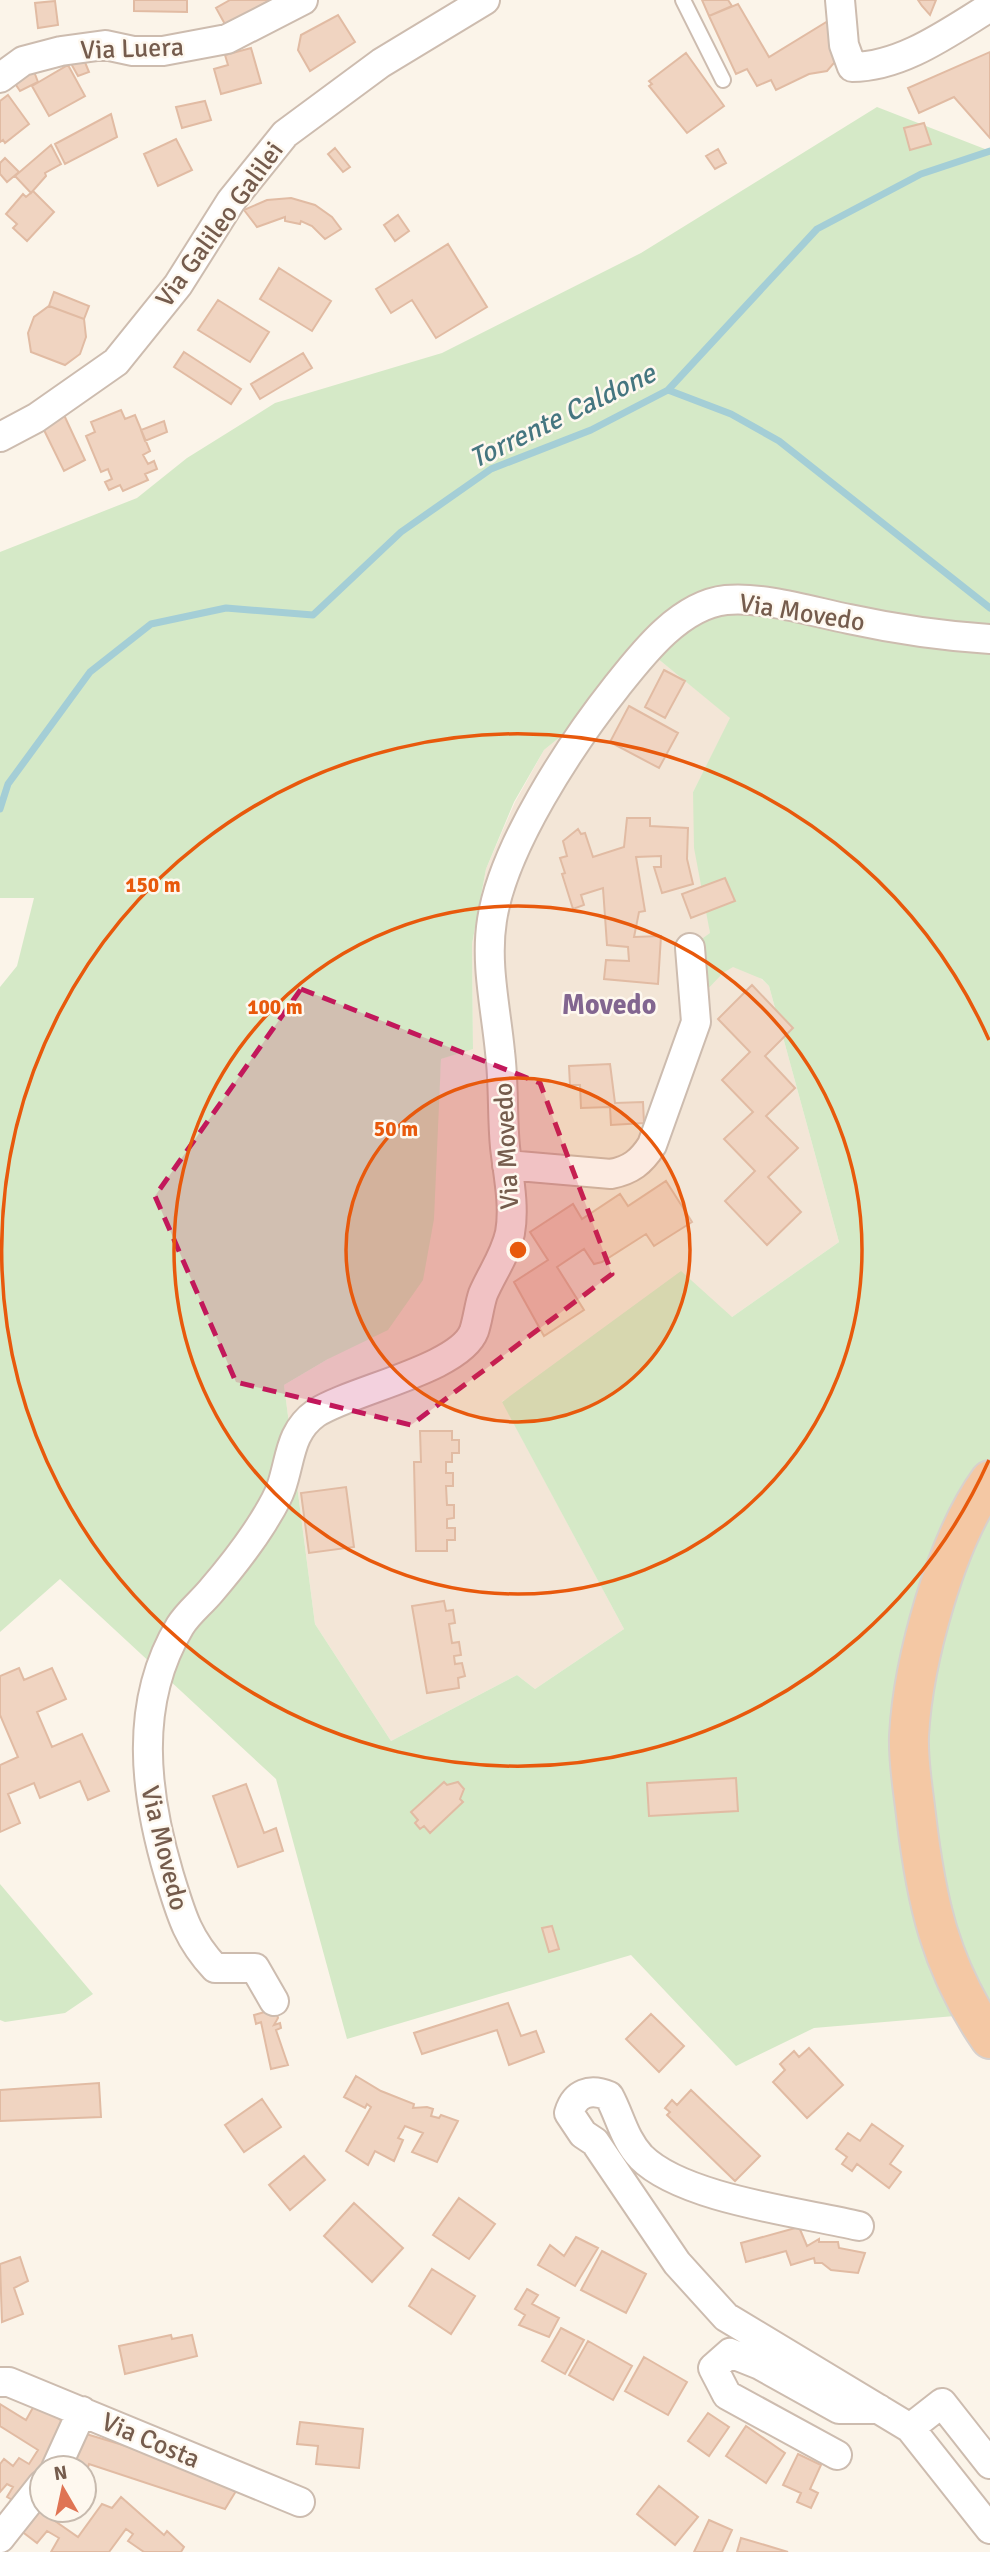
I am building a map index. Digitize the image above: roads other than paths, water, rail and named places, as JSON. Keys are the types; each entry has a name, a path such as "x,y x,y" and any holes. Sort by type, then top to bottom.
{"highway":[{"path":"990,1480 951,1552 931,1617 909,1737 929,1906 944,1953 971,2012 990,2039"}],"street":[{"name":"Via Luera","path":"0,78 23,61 61,51 105,45 133,51 163,51 227,39 303,0"},
{"name":"Via Galileo Galilei","path":"0,437 36,418 116,362 178,285 231,201 285,134 381,62 485,0"},
{"path":"840,0 844,45 852,67 869,67 931,43 990,7"},
{"name":"Via Movedo","path":"274,2001 255,1968 215,1968 194,1945 180,1914 155,1831 148,1788 146,1750 161,1667 181,1625 212,1590 262,1524 280,1490 299,1428 317,1413 345,1399 455,1353 472,1337 483,1294 500,1264 510,1230 504,1090 491,983 492,920 508,859 588,722 630,669 672,624 699,609 726,600 794,607 940,636 990,639"},
{"path":"507,1165 611,1174 643,1160 652,1145 696,1022 690,948"},
{"path":"859,2226 728,2198 671,2178 641,2157 620,2126 609,2095 600,2092 584,2093 572,2102 569,2113 573,2123 595,2142 677,2263 726,2317 910,2428 990,2529"},
{"path":"837,2455 727,2395 713,2368 730,2353 760,2365 839,2409 879,2409"},
{"name":"Via Costa","path":"0,2382 9,2382 82,2411 300,2502"},
{"path":"910,2428 943,2403 990,2464"},
{"path":"62,2454 82,2411"},
{"path":"13,2552 0,2540 28,2503"}],"lane":[{"path":"683,0 723,80"}],"waterway":[{"name":"Torrente Caldone","path":"0,809 8,784 90,672 151,624 226,608 313,615 401,532 491,469 591,430 668,390 817,229 921,174 990,151"},
{"path":"668,390 731,414 779,441 990,608"}],"district":[{"name":"Movedo","path":"609,1004"}]}
